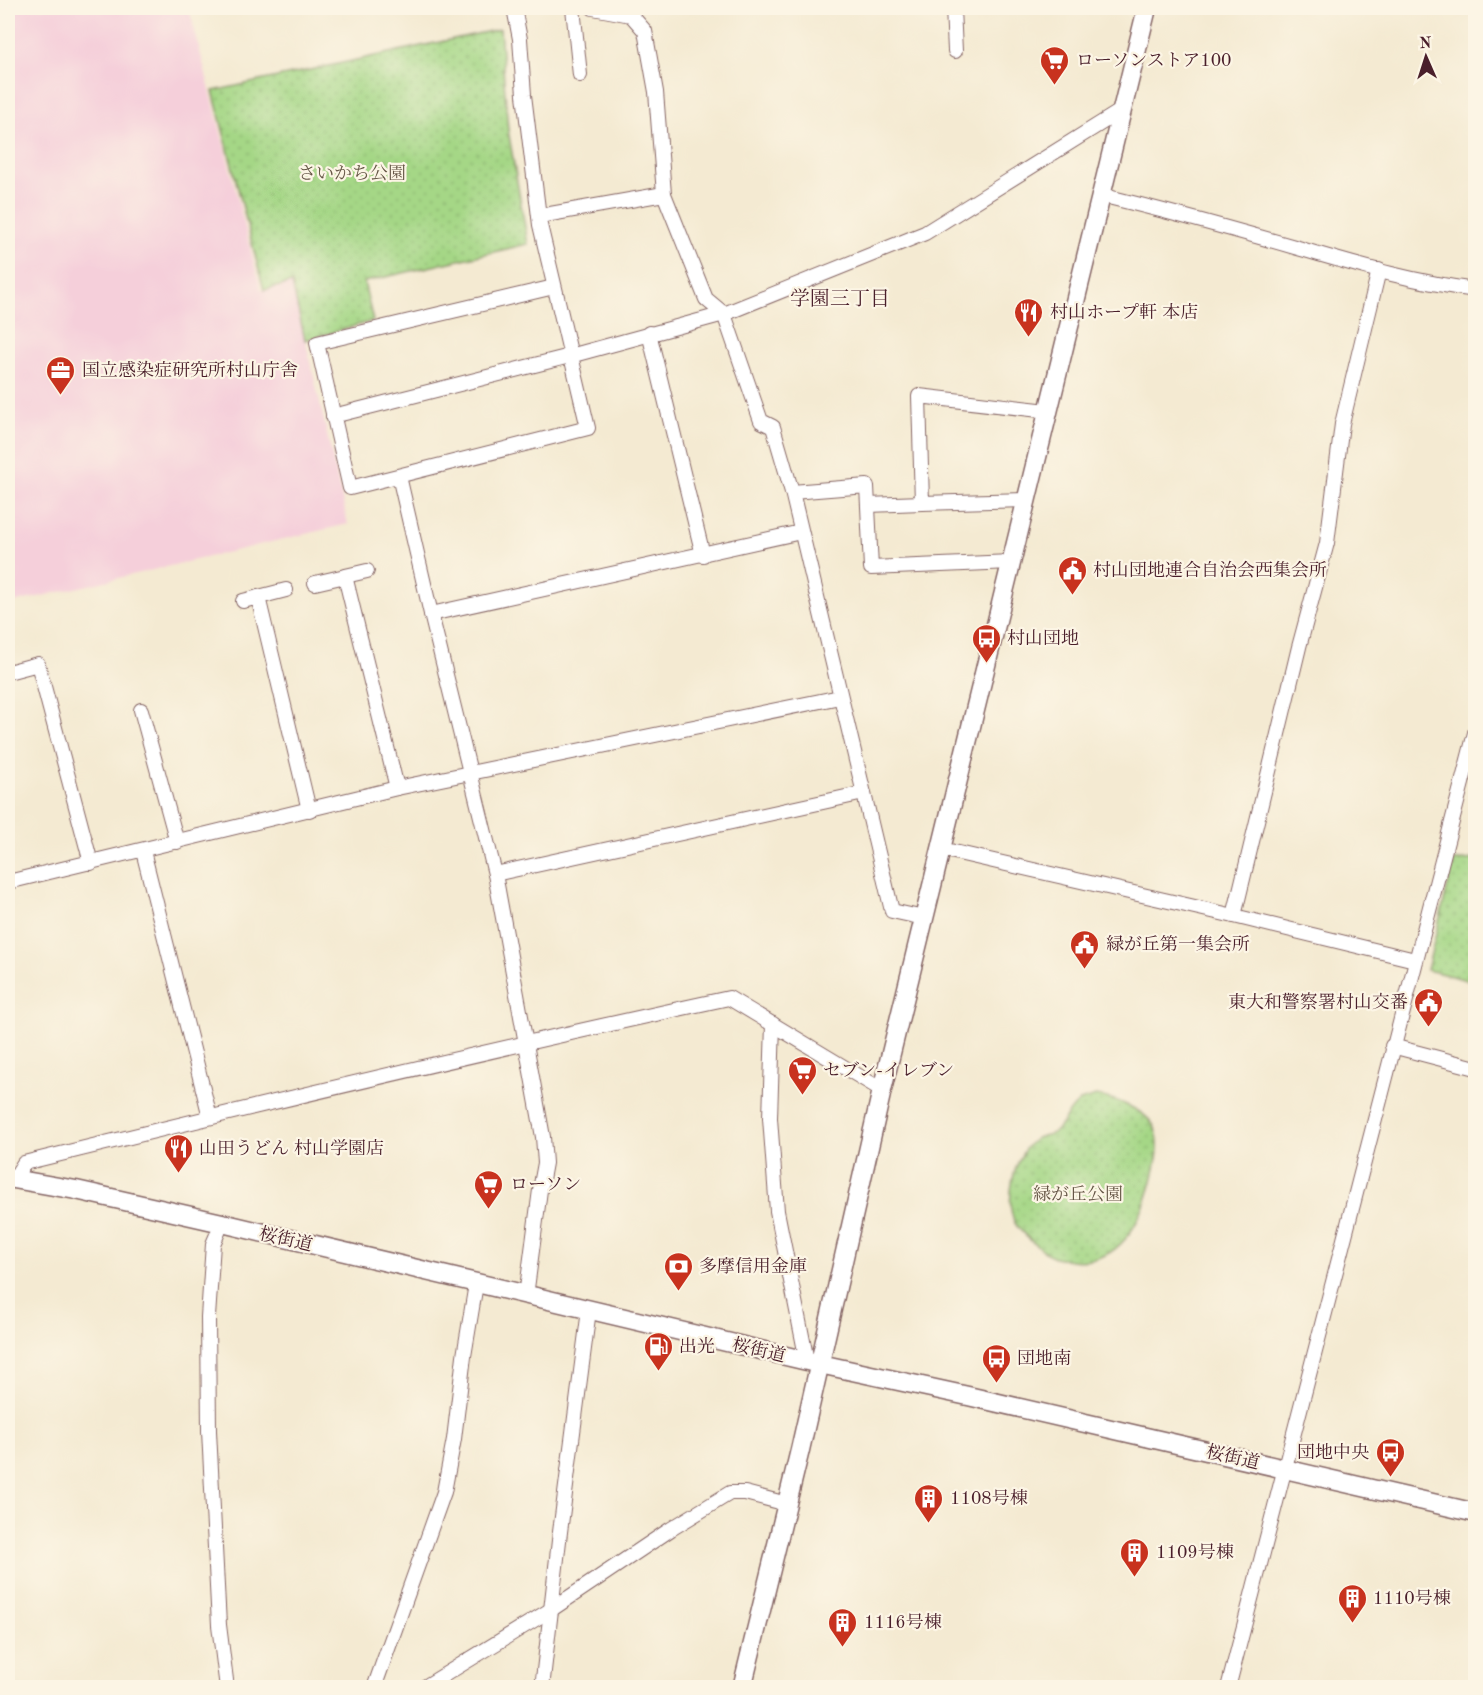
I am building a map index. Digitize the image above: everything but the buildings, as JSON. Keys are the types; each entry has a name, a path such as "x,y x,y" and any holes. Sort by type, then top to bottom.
{"street":[{"path":"514,8 520,39 524,95 539,216 588,428 351,488 317,343 554,287"},
{"path":"573,8 580,75"},
{"path":"593,8 631,15 645,31 656,92 664,194 706,299 724,314 761,421 773,427 792,492 892,910 924,918"},
{"path":"953,8 955,51"},
{"path":"742,1688 787,1504 813,1362 882,1090 1147,8"},
{"path":"333,416 724,314 925,233 1122,110"},
{"path":"539,216 664,194"},
{"path":"1100,195 1379,270 1476,290"},
{"path":"1234,916 1293,669 1327,543 1342,424 1379,270"},
{"path":"650,333 703,555"},
{"path":"922,503 919,396 1048,411"},
{"path":"399,476 495,874 543,1137 545,1163 526,1296"},
{"path":"792,492 867,486 871,568 1011,562"},
{"path":"868,505 1026,500"},
{"path":"431,614 801,532"},
{"path":"315,583 367,571"},
{"path":"345,576 397,788"},
{"path":"243,601 286,591"},
{"path":"258,597 309,810"},
{"path":"8,672 38,664 91,863"},
{"path":"8,882 397,788 840,697"},
{"path":"141,710 177,842"},
{"path":"1228,1688 1392,1046 1476,729"},
{"path":"495,874 864,793"},
{"path":"941,849 1415,960"},
{"path":"142,851 210,1117"},
{"path":"11,1178 24,1163 527,1042 729,998 882,1090"},
{"path":"773,1024 770,1118 777,1211 813,1362"},
{"path":"1392,1046 1476,1068"},
{"name":"桜街道","path":"11,1178 76,1190 222,1223 526,1296 1476,1513"},
{"path":"222,1223 213,1244 209,1307 209,1431 219,1625 227,1688"},
{"path":"374,1688 444,1492 454,1439 476,1284"},
{"path":"542,1688 589,1310"},
{"path":"423,1688 552,1609 671,1529 730,1493 745,1493 787,1504"}],"shaded area":[{"path":"8,8 189,8 261,290 292,283 348,524 8,604"}],"green space":[{"name":"さいかち公園","path":"500,29 508,130 528,244 364,282 373,321 305,340 292,283 264,290 213,91"},
{"path":"1476,859 1475,982 1427,970 1454,861"},
{"name":"緑が丘公園","path":"1096,1096 1130,1107 1147,1117 1156,1131 1158,1144 1155,1169 1142,1212 1126,1238 1115,1249 1087,1260 1058,1258 1048,1254 1023,1234 1015,1223 1011,1203 1013,1178 1021,1155 1035,1139 1056,1131 1072,1108 1085,1099"}],"place":[{"name":"ローソンストア100","path":"1055,86"},
{"name":"村山ホープ軒 本店","path":"1029,338"},
{"name":"国立感染症研究所村山庁舎","path":"61,396"},
{"name":"村山団地連合自治会西集会所","path":"1072,596"},
{"name":"村山団地","path":"986,664"},
{"name":"緑が丘第一集会所","path":"1085,970"},
{"name":"東大和警察署村山交番","path":"1429,1028"},
{"name":"セブン-イレブン","path":"802,1096"},
{"name":"山田うどん 村山学園店","path":"178,1174"},
{"name":"ローソン","path":"489,1210"},
{"name":"多摩信用金庫","path":"678,1292"},
{"name":"出光","path":"658,1372"},
{"name":"団地南","path":"996,1384"},
{"name":"団地中央","path":"1390,1478"},
{"name":"1108号棟","path":"929,1524"},
{"name":"1109号棟","path":"1135,1578"},
{"name":"1110号棟","path":"1352,1624"},
{"name":"1116号棟","path":"843,1648"}],"district":[{"name":"学園三丁目","path":"840,298"}]}
